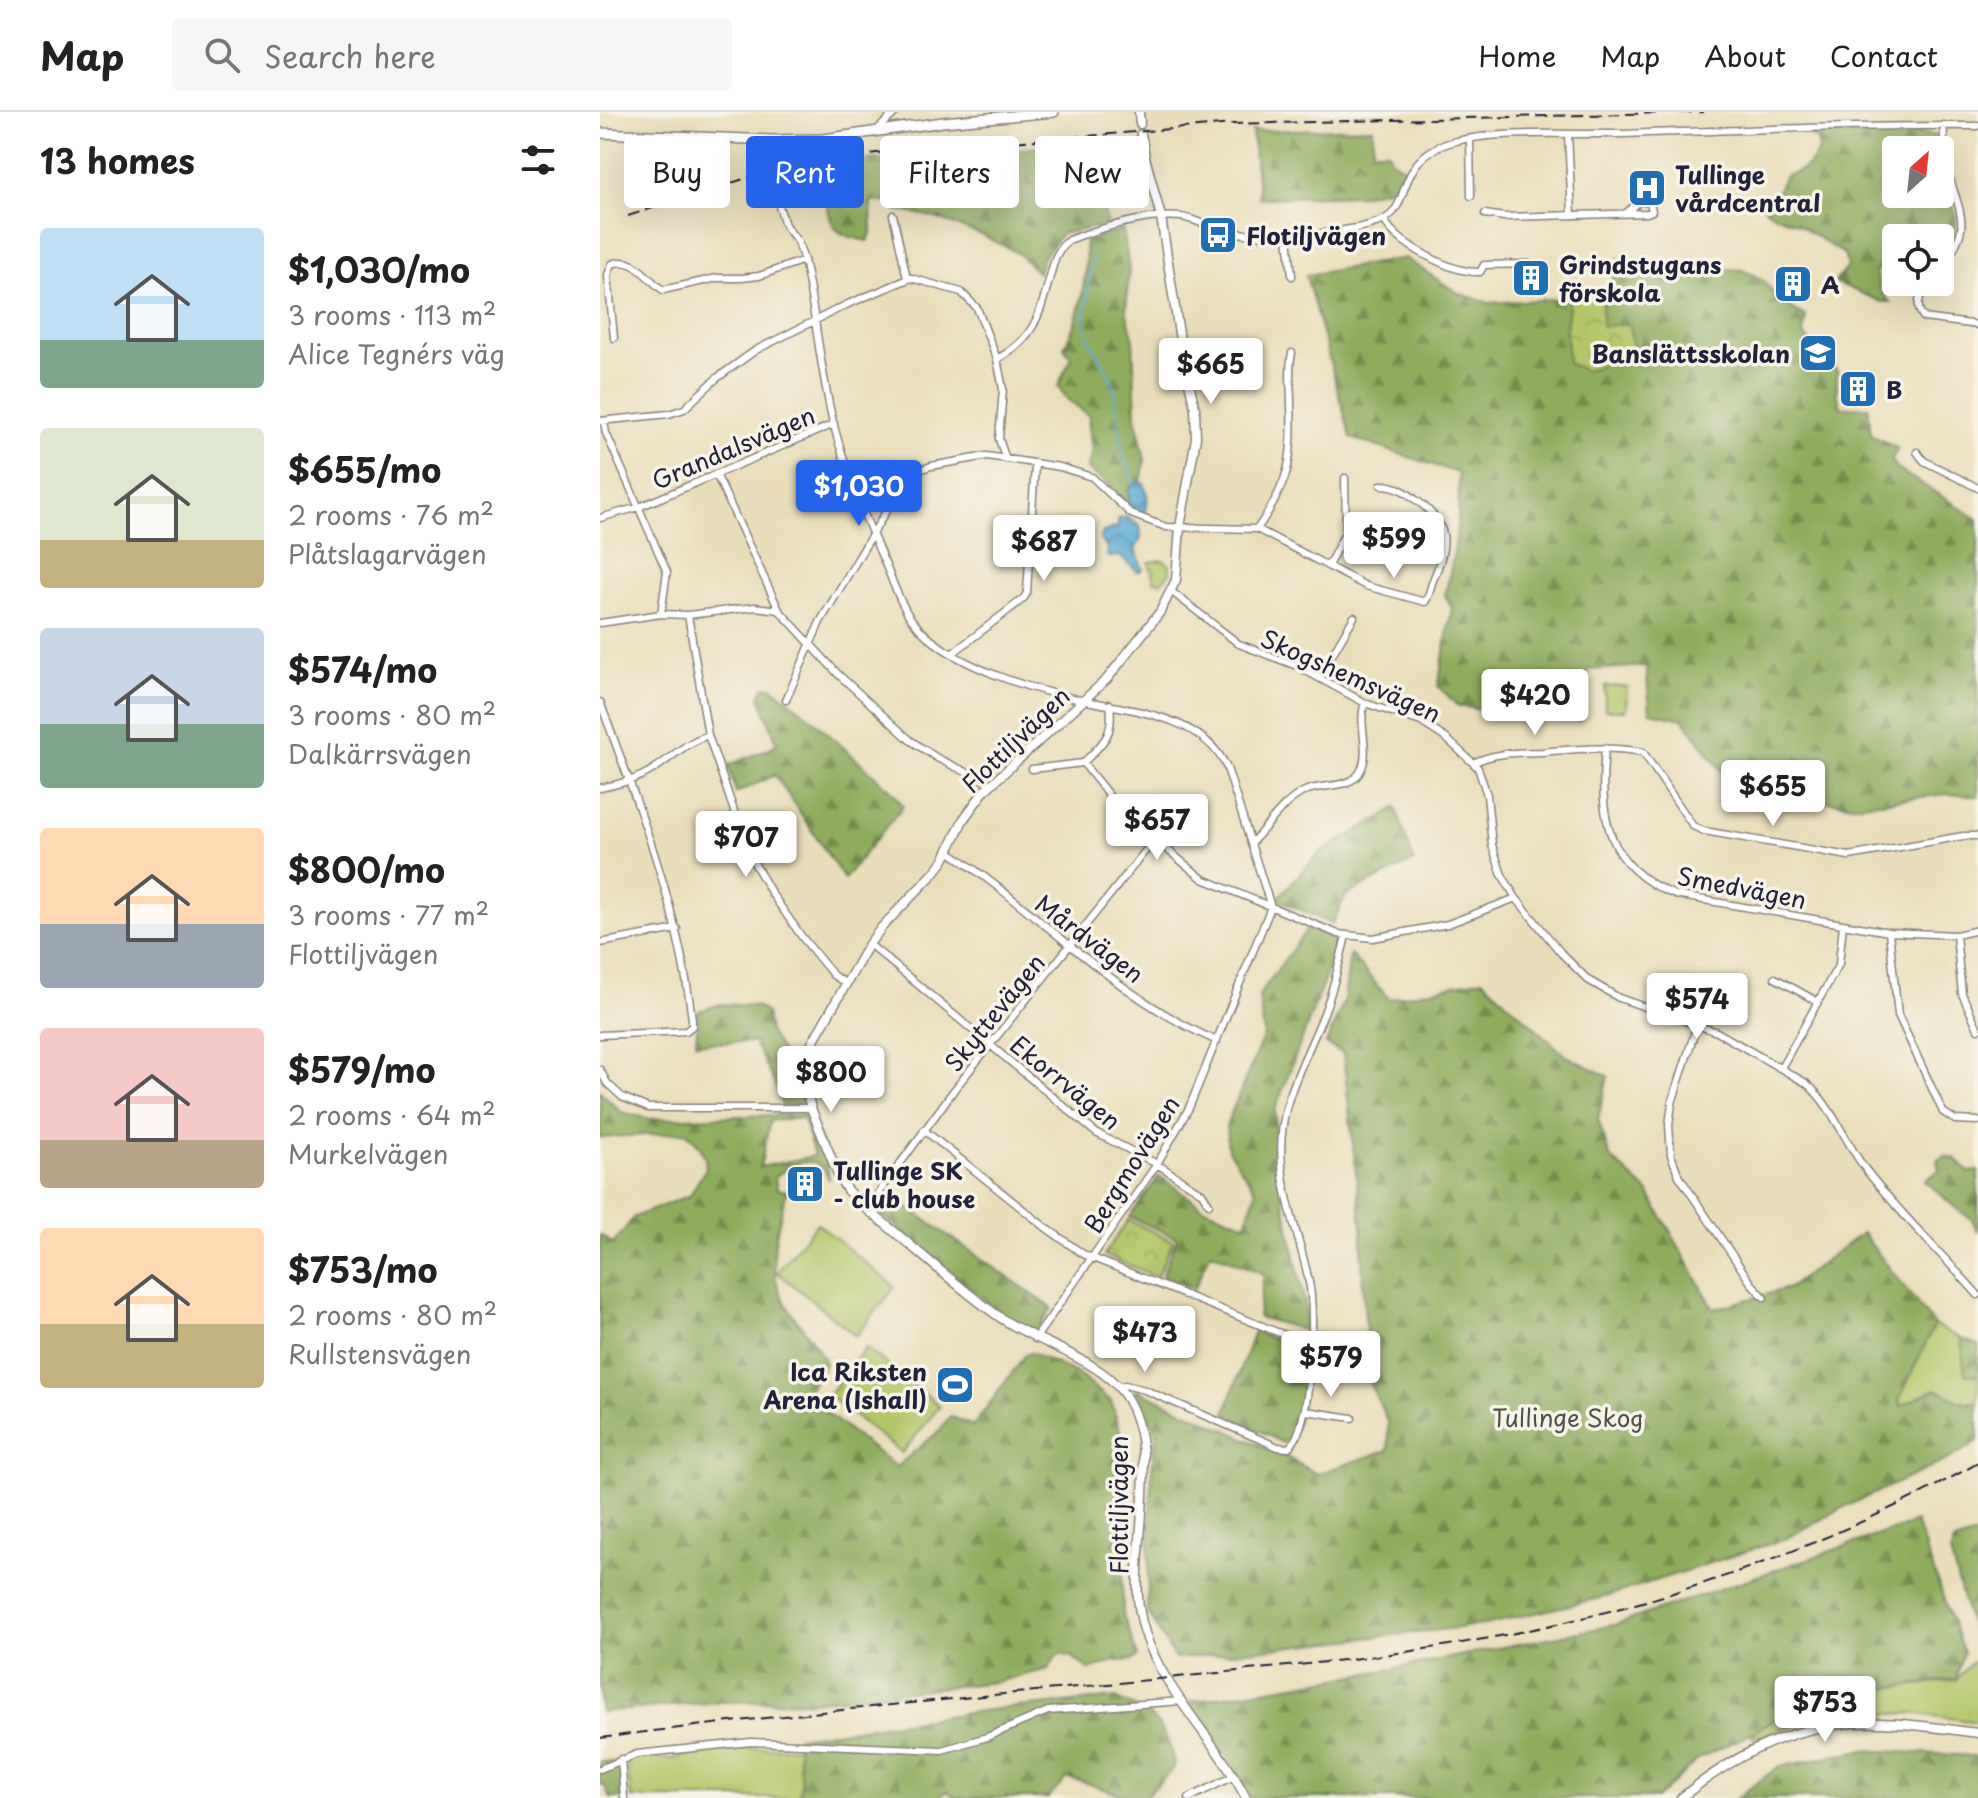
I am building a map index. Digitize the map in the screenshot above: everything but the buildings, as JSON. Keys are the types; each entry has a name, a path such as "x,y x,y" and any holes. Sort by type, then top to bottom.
{"main road":[{"path":"600,133 802,140 1054,112"}],"street":[{"path":"875,132 896,112"},
{"path":"1139,112 1140,124"},
{"path":"1944,125 1943,150 1960,203 1962,229 1954,250"},
{"path":"997,359 1022,344 1031,332 1056,256 1065,243 1076,237 1161,217 1184,217 1226,230 1288,236 1321,233 1384,220 1398,205 1405,182 1417,162 1439,147 1470,139 1978,126"},
{"name":"Flottiljvägen","path":"1141,134 1161,217 1182,353 1195,408 1194,455 1180,527 1179,567 1172,592 1143,635 1107,679 991,784 963,820 934,873 869,944 803,1064 803,1084 847,1190 1002,1319 1096,1370 1118,1387 1139,1424 1143,1451 1137,1576 1141,1619 1154,1656 1246,1798"},
{"path":"1568,135 1572,215"},
{"path":"1470,139 1471,196"},
{"path":"780,208 804,260 834,424 872,534 912,620 953,653 995,676 1155,715 1207,740 1227,768 1271,907"},
{"path":"1485,214 1504,217 1626,213"},
{"path":"893,215 907,278"},
{"path":"1384,220 1395,235 1457,269 1480,272 1484,265 1529,264"},
{"path":"1288,236 1292,276"},
{"path":"614,338 608,275 612,264 619,261 633,265 663,290 717,278 759,276 804,260"},
{"path":"661,614 667,572 602,421 669,414 684,409 737,362 813,320 907,278 966,295 977,308 997,359 1003,389 999,439 1006,459"},
{"path":"1921,296 1919,311 1924,318 1978,325"},
{"path":"1257,529 1278,498 1287,476 1292,353"},
{"name":"Grandalsvägen","path":"600,518 639,507 834,424"},
{"path":"987,456 999,439"},
{"path":"1917,452 1924,461 1978,488"},
{"path":"786,700 810,642 872,534 900,488 919,470 987,456 1060,467 1092,477 1131,514 1166,527 1257,529 1357,582 1425,602 1443,556 1442,531 1435,516 1417,500 1397,487 1381,485"},
{"path":"953,653 1027,593 1035,464"},
{"path":"716,474 779,610 838,674 910,740 937,758 991,784"},
{"path":"1328,566 1346,531 1345,478"},
{"name":"Skogshemsvägen","path":"1172,592 1239,644 1285,660 1365,703 1421,722 1447,739 1478,768 1487,795 1492,845 1502,875 1516,898 1561,953 1588,980 1613,996 1717,1032 1815,1090 1869,1174 1978,1295"},
{"path":"600,623 661,614 688,615 755,607 779,610"},
{"path":"688,615 708,735 748,852 802,937 833,975 845,983"},
{"path":"1319,677 1354,617"},
{"path":"600,702 667,889 688,985 692,1020 690,1029 600,1035"},
{"path":"1251,843 1294,797 1317,786 1356,779 1365,760 1362,721 1365,703"},
{"path":"1032,769 1083,763 1107,737 1112,726 1110,704"},
{"path":"600,788 629,782 691,742 708,735"},
{"path":"1473,763 1499,754 1605,748 1643,752 1693,826 1704,831 1857,856 1963,836 1978,836"},
{"name":"Smedvägen","path":"1605,748 1602,799 1616,847 1643,879 1675,895 1889,932 1956,935 1978,930"},
{"path":"1083,763 1114,802 1154,840 1203,879 1346,936 1373,938 1448,924 1516,898"},
{"name":"Skyttevägen","path":"867,1209 924,1130 1154,840"},
{"name":"Mårdvägen","path":"948,851 1069,947 1161,1012 1184,1027 1217,1041"},
{"name":"Bergmovägen","path":"1035,1339 1157,1164 1189,1108 1271,907"},
{"path":"1781,1068 1839,964 1843,924"},
{"path":"600,943 677,929"},
{"path":"1889,932 1898,1015 1943,1112 1955,1120 1978,1121"},
{"path":"1956,935 1962,994 1978,1029"},
{"path":"1118,1387 1125,1385 1145,1390 1278,1447 1288,1448 1295,1443 1306,1411 1311,1337 1310,1287 1283,1178 1281,1142 1287,1100 1323,1017 1346,936"},
{"name":"Ekorrvägen","path":"869,944 1105,1140 1157,1164 1202,1193 1209,1204"},
{"path":"1775,978 1818,1002"},
{"path":"1697,1025 1672,1103 1669,1125 1671,1155 1685,1185 1751,1283 1764,1297"},
{"path":"600,1070 607,1083 622,1097 648,1108 811,1108"},
{"path":"924,1130 1045,1227 1092,1258 1297,1340 1311,1337"},
{"path":"1306,1411 1352,1418"},
{"path":"600,1769 637,1754 751,1742 942,1750 987,1737 1048,1711 1182,1701"},
{"path":"1681,1798 1727,1765 1770,1743 1808,1730 1854,1723 1912,1725 1978,1733"},
{"path":"621,1759 624,1798"},
{"path":"1189,1798 1234,1776"}],"green space":[{"path":"1373,128 1373,151 1388,151 1391,159 1405,168 1391,188 1360,195 1259,198 1252,131"},
{"path":"1910,132 1939,136 1882,136 1882,208 1953,208 1956,222 1954,237 1954,224 1882,224 1882,266 1876,272 1882,296 1890,302 1882,302 1835,282 1848,266 1843,253 1799,225 1773,214 1761,202 1771,202 1785,176 1802,170 1812,161 1819,150 1817,140 1810,135"},
{"path":"1035,147 1035,208 1101,208 1107,225 1061,234 1042,259 1038,273 1018,253 982,235 933,217 893,208 1019,208 1019,149"},
{"path":"880,159 880,202 871,202 872,231 868,241 841,233 831,221 827,208 864,208 864,160"},
{"path":"1123,230 1129,270 1126,310 1133,337 1136,417 1145,461 1141,482 1129,491 1129,507 1110,485 1087,469 1092,448 1089,416 1067,399 1058,386 1071,358 1064,347 1082,296 1085,241"},
{"path":"1405,258 1458,293 1489,303 1570,298 1566,330 1586,371 1614,359 1636,364 1602,326 1602,294 1614,276 1619,258 1633,264 1744,270 1764,281 1779,300 1806,317 1803,334 1837,371 1837,394 1841,407 1868,407 1871,435 1898,449 1891,460 1896,468 1978,519 1978,796 1947,794 1853,805 1733,786 1683,719 1650,712 1646,666 1588,670 1581,721 1519,716 1458,706 1438,686 1452,608 1445,595 1456,535 1458,473 1351,438 1306,275"},
{"path":"1602,294 1602,326 1629,324 1636,365 1614,359 1586,371 1568,363 1566,330 1570,298"},
{"path":"1163,560 1170,565 1170,573 1161,582 1154,581 1149,562"},
{"path":"1605,686 1627,687 1626,710 1605,710"},
{"path":"764,687 772,687 813,720 894,793 903,806 844,879 775,775 736,793 728,765 777,743 760,697"},
{"path":"1396,808 1414,861 1346,895 1332,924 1277,899 1318,854"},
{"path":"1308,928 1339,941 1275,1110 1277,1169 1306,1309 1304,1330 1258,1317 1264,1274 1211,1252 1194,1289 1162,1276 1177,1238 1130,1217 1159,1176 1204,1208 1246,1224 1256,1191 1228,1150 1226,1126 1264,1035 1259,995"},
{"name":"Tullinge Skog","path":"1350,954 1389,999 1482,979 1566,1056 1608,1076 1598,1119 1610,1157 1648,1192 1714,1309 1789,1288 1862,1233 1934,1325 1899,1400 1901,1406 1936,1389 1958,1401 1978,1403 1978,1441 1947,1460 1838,1510 1785,1539 1604,1597 1484,1625 1175,1659 1147,1611 1156,1433 1136,1389 1317,1474 1388,1450 1388,1422 1369,1382 1362,1227 1343,1053 1326,1044 1344,1001"},
{"path":"721,1004 756,1006 766,1013 769,1031 795,1075 803,1103 782,1106 754,1042 696,1043 698,1011"},
{"path":"600,1091 621,1112 650,1119 810,1114 827,1158 829,1180 823,1168 812,1162 792,1167 775,1177 777,1189 787,1191 775,1246 778,1288 825,1363 805,1396 896,1467 939,1431 950,1416 973,1426 1026,1354 1032,1353 1075,1372 1111,1401 1120,1430 1123,1616 1138,1656 1133,1660 1114,1661 1090,1670 1070,1656 1058,1654 1048,1669 996,1682 811,1701 718,1702 600,1712 600,1235 613,1244 634,1217 690,1195 706,1168 699,1145 686,1132 600,1138","holes":["803,1118 814,1156 760,1167 770,1121"]},
{"path":"1945,1156 1956,1159 1968,1172 1978,1171 1978,1232 1971,1218 1925,1181 1939,1170 1937,1160"},
{"path":"886,1192 1052,1308 1035,1334 1003,1315 873,1208"},
{"path":"1128,1220 1173,1241 1157,1277 1104,1255"},
{"path":"817,1223 895,1287 856,1336 777,1272"},
{"path":"1934,1325 1961,1339 1965,1375 1978,1375 1978,1403 1958,1401 1936,1389 1901,1406 1899,1400"},
{"path":"1254,1332 1304,1349 1301,1410 1292,1438 1283,1443 1225,1413"},
{"path":"1961,1339 1978,1345 1978,1375 1965,1375"},
{"path":"866,1348 940,1406 902,1453 828,1395"},
{"path":"1916,1522 1963,1652 1956,1679 1806,1699 1754,1732 1698,1759 1657,1798 1250,1798 1236,1770 1189,1702 1393,1669 1614,1625"},
{"path":"1978,1534 1978,1652 1950,1553 1954,1542"},
{"path":"1978,1660 1978,1722 1912,1713 1823,1716 1753,1738 1754,1732 1806,1699 1956,1680 1970,1664"},
{"path":"1116,1698 1155,1721 1164,1733 1172,1756 1173,1769 1144,1798 1125,1796 1067,1778 1048,1798 955,1798 948,1791 938,1798 799,1798 801,1783 797,1737 996,1709"},
{"path":"798,1747 799,1798 631,1798 627,1761 632,1758 669,1759 711,1751"},
{"path":"1862,1750 1975,1756 1978,1762 1978,1798 1737,1798 1778,1767"},
{"path":"600,1761 620,1763 622,1798 610,1798 600,1784"}],"water":[{"path":"1141,482 1147,496 1144,513 1129,507 1130,488"},
{"path":"1126,517 1140,525 1141,538 1135,550 1143,569 1138,572 1120,556 1108,557 1106,546 1100,539 1103,532 1118,527 1118,519"}],"waterway":[{"path":"1092,257 1084,322 1087,335 1113,382 1123,456 1135,483"}],"railway":[{"path":"628,216 775,169 876,153 1233,124 1704,112"},
{"path":"600,1738 820,1712 1352,1659 1518,1632 1655,1598 1787,1553 1916,1496 1978,1463"}],"place":[{"name":"Tullinge vårdcentral","path":"1647,188"},
{"name":"Flotiljvägen","path":"1218,235"},
{"name":"Grindstugans förskola","path":"1531,278"},
{"name":"A","path":"1793,284"},
{"name":"Banslättsskolan","path":"1818,353"},
{"name":"B","path":"1858,389"},
{"name":"Tullinge SK - club house","path":"805,1184"},
{"name":"Ica Riksten Arena (Ishall)","path":"955,1385"}]}
